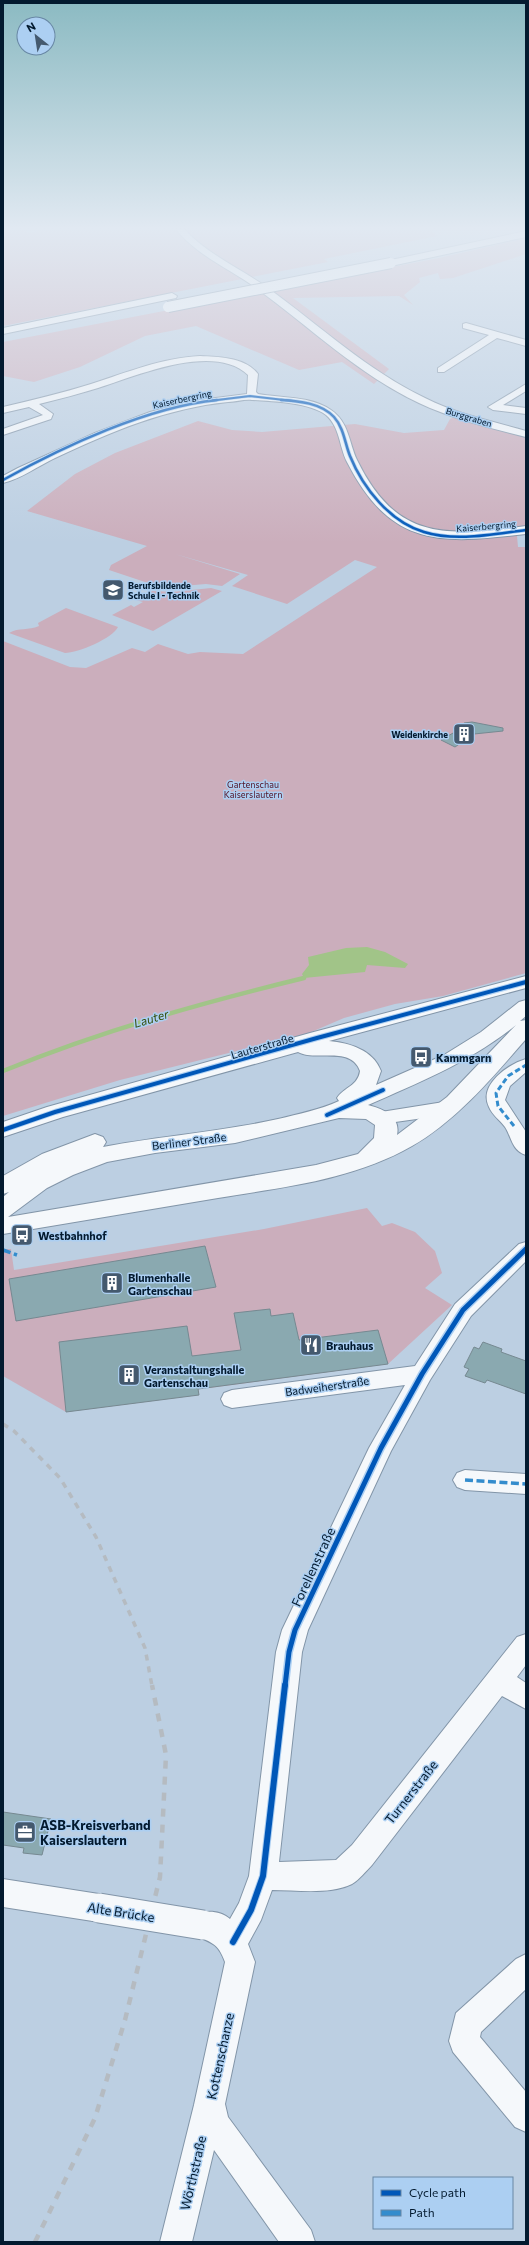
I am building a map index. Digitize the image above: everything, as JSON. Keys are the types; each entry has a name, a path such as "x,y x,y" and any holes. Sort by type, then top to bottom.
{"main road":[{"path":"3,339 30,334"},
{"name":"Lauterstraße","path":"3,1130 55,1112 287,1048 317,1038 526,982"},
{"name":"Berliner Straße","path":"4,1208 39,1182 65,1169 103,1155 155,1145 235,1136 334,1108 383,1090 437,1067 465,1051 488,1037 526,1006"},
{"path":"4,1208 260,1184 331,1168 366,1158 405,1141 434,1121 479,1080 526,1026"},
{"path":"287,1048 333,1048 351,1053 364,1061 372,1074 370,1082 362,1090 334,1108"},
{"path":"334,1108 374,1113 381,1118 387,1130 385,1139 366,1158"}],"street":[{"name":"Burggraben","path":"322,334 362,364 413,396 450,412 526,434"},
{"path":"488,334 525,342"},
{"path":"441,370 494,336"},
{"path":"3,410 96,386 158,363 200,359 228,362 248,369 253,374 251,392 254,396"},
{"path":"526,387 493,405 498,409 526,411"},
{"name":"Kaiserbergring","path":"3,480 67,449 155,412 191,404 254,396 309,404 329,412 339,422 352,460 369,488 390,515 406,526 431,535 449,537 526,530"},
{"path":"3,432 47,417 48,414 46,411 31,404"},
{"path":"526,1065 514,1069 498,1088 495,1097 499,1107 514,1126 517,1135 526,1148"},
{"path":"381,1118 424,1113 450,1107"},
{"name":"Forellenstraße","path":"233,1942 251,1910 263,1876 289,1652 295,1630 381,1448 422,1374 463,1310 526,1249"},
{"name":"Badweiherstraße","path":"232,1399 422,1374"},
{"path":"465,1480 526,1484"},
{"name":"Turnerstraße","path":"263,1876 329,1876 343,1873 362,1855 526,1645"},
{"path":"498,1679 526,1697"},
{"name":"Alte Brücke","path":"3,1893 217,1927 233,1942"},
{"name":"Kottenschanze","path":"233,1942 240,1962 209,2104 216,2125 299,2242"},
{"path":"526,1969 467,2024 464,2041 526,2116"},
{"name":"Wörthstraße","path":"176,2242 209,2104"}],"green space":[{"path":"46,334 156,334 145,336 80,367 34,382 3,376 3,342"},
{"path":"214,334 341,334 389,369 374,384 342,362 299,370"},
{"name":"Gartenschau Kaiserslautern","path":"456,416 526,437 526,526 509,529 517,536 518,547 526,547 526,973 443,996 395,1004 344,1018 309,1033 120,1080 3,1116 3,641 70,667 86,668 132,648 145,652 158,644 188,654 200,652 243,654 377,567 355,560 287,604 232,586 248,575 175,554 240,574 222,586 206,584 170,587 151,584 109,570 111,565 147,546 27,511 75,474 115,453 198,421 232,430 262,432 355,424 404,433 444,430 450,419"},
{"path":"211,588 222,591 153,631 112,615 131,605 134,607 143,602 136,600 152,591 173,592"},
{"path":"66,608 118,627 109,636 86,648 65,653 9,633 16,630 39,626 38,623"},
{"path":"367,1208 382,1226 392,1223 415,1232 435,1251 442,1273 425,1288 452,1305 388,1364 209,1388 208,1385 198,1386 199,1395 66,1412 3,1376 3,1249 11,1249 14,1270 264,1229"}],"shaded area":[{"path":"367,947 385,952 408,964 405,968 367,965 365,972 304,978 302,974 309,965 308,957 346,948"}],"building":[{"name":"Weidenkirche","path":"472,722 503,728 503,731 474,734 455,747 441,740 460,729 464,723"},
{"name":"Blumenhalle Gartenschau","path":"205,1246 216,1287 16,1321 9,1279"},
{"path":"270,1309 271,1316 293,1313 299,1340 378,1330 388,1364 198,1389 199,1395 66,1412 59,1342 187,1326 192,1356 241,1350 234,1313"},
{"path":"483,1342 502,1349 501,1352 526,1361 526,1394 487,1380 485,1383 465,1376 469,1369 464,1367 474,1347 479,1349"},
{"name":"ASB-Kreisverband Kaiserslautern","path":"3,1812 51,1819 42,1855 23,1853 24,1848 3,1845"}],"waterway":[{"name":"Lauter","path":"3,1071 77,1043 152,1019 227,997 304,978"}],"railway":[{"path":"3,1424 14,1431 60,1478 96,1537 145,1648 152,1686"},
{"path":"35,2242 95,2118 125,2020 160,1877 166,1755 152,1685"}],"marked path":[{"path":"514,1126 498,1106 496,1093 503,1081 508,1076 526,1065"},
{"path":"3,1250 17,1255"},
{"path":"465,1480 526,1484"}],"cycle path":[{"path":"3,480 70,447 117,427 154,414 192,404 253,397 311,404 329,413 338,423 344,435 349,455 369,489 386,510 404,524 424,532 445,536 469,536 526,530"},
{"path":"3,1130 55,1112 287,1048 317,1038 526,982"},
{"path":"327,1115 383,1090"},
{"path":"233,1942 251,1910 263,1876 289,1652 295,1630 381,1448 422,1374 463,1310 526,1249"}],"place":[{"name":"Berufsbildende Schule I - Technik","path":"113,590"},
{"name":"Weidenkirche","path":"464,734"},
{"name":"Kammgarn","path":"421,1057"},
{"name":"Westbahnhof","path":"22,1235"},
{"name":"Blumenhalle Gartenschau","path":"112,1283"},
{"name":"Brauhaus","path":"311,1345"},
{"name":"Veranstaltungshalle Gartenschau","path":"129,1375"},
{"name":"ASB-Kreisverband Kaiserslautern","path":"25,1832"}]}
